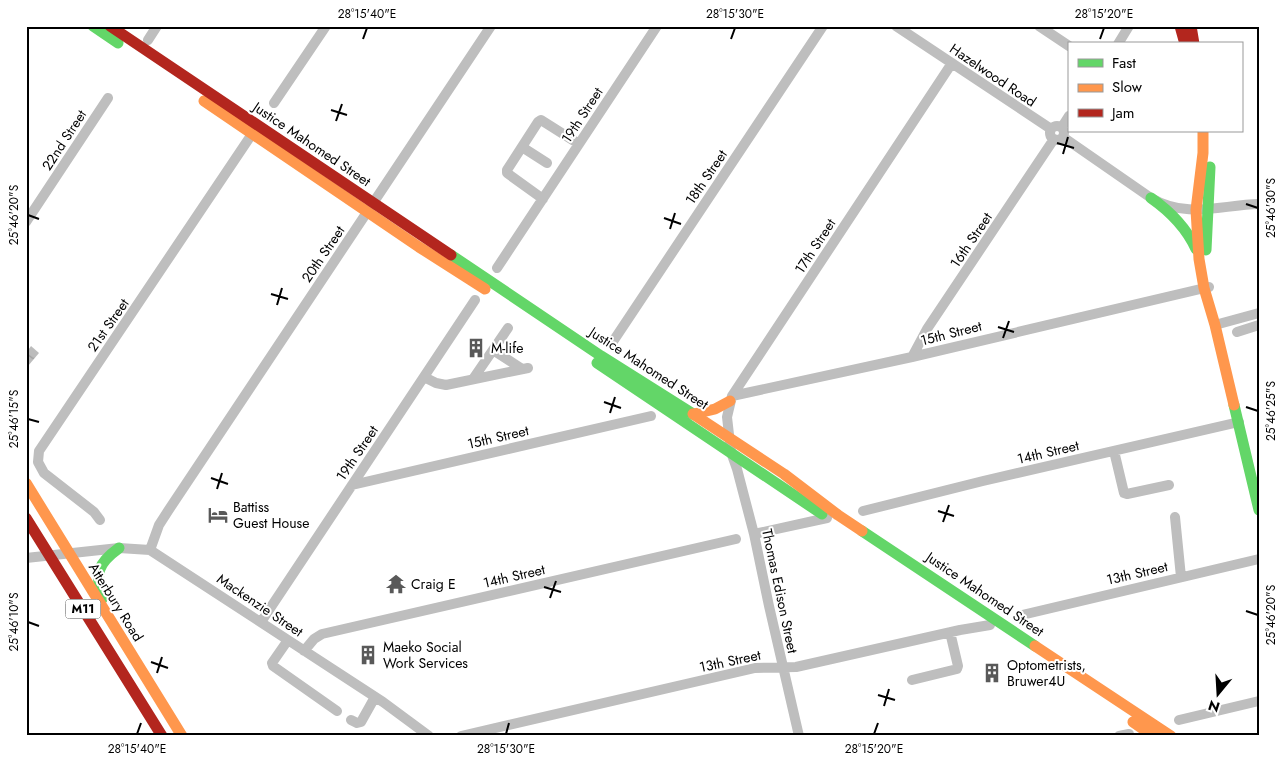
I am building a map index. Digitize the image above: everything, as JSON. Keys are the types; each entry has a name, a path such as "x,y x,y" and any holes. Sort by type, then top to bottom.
{"main road":[{"name":"Justice Mahomed Street","path":"93,26 252,134 694,414 784,474 838,515 1171,736"},
{"name":"Justice Mahomed Street","path":"110,26 370,208 827,518 990,625 1153,736"},
{"path":"1180,26 1184,42"},
{"path":"1191,26 1194,42"},
{"path":"1199,259 1196,210 1203,153 1203,132"},
{"path":"1207,287 1206,257 1210,132"},
{"path":"1151,198 1175,216 1186,228 1199,259 1259,510"},
{"path":"694,414 715,409 731,399"},
{"name":"Atterbury Road","path":"26,483 182,736"},
{"name":"M11","path":"26,518 162,736"},
{"path":"26,522 26,535"},
{"path":"112,623 99,588 97,572 103,560 119,548"}],"street":[{"path":"148,40 157,26"},
{"path":"274,103 326,26"},
{"name":"20th Street","path":"150,550 159,526 168,511 491,26"},
{"name":"19th Street","path":"497,268 657,26"},
{"name":"18th Street","path":"612,343 823,26"},
{"name":"Hazelwood Road","path":"896,26 1151,198 1173,208 1196,210 1259,204"},
{"path":"1039,26 1068,45"},
{"path":"1119,42 1129,26"},
{"name":"17th Street","path":"731,452 727,417 731,399 952,63"},
{"name":"22nd Street","path":"26,222 108,98"},
{"name":"16th Street","path":"912,357 928,329 1068,117"},
{"path":"543,199 507,173 522,146 541,120 579,144"},
{"name":"21st Street","path":"100,520 94,512 44,474 38,462 39,451 252,134"},
{"path":"522,146 547,163"},
{"name":"15th Street","path":"731,399 1207,287"},
{"name":"19th Street","path":"261,622 475,300"},
{"path":"1215,324 1256,314 1257,326 1237,332"},
{"path":"473,379 508,328"},
{"path":"424,377 436,383 446,385 525,368 493,350"},
{"name":"15th Street","path":"352,485 651,416"},
{"name":"14th Street","path":"863,511 1239,422"},
{"path":"1114,451 1124,493 1127,494 1169,485"},
{"name":"Thomas Edison Street","path":"731,452 754,534 782,667 799,736"},
{"path":"1174,517 1181,577"},
{"path":"754,534 827,518"},
{"name":"14th Street","path":"304,651 314,639 322,634 736,539"},
{"name":"Mackenzie Street","path":"26,558 119,548 150,550 375,697 425,733 439,736"},
{"name":"13th Street","path":"1022,615 1259,559"},
{"name":"13th Street","path":"461,736 478,734 755,668 796,667 950,632 990,625"},
{"path":"912,680 957,669 958,666 950,632"},
{"path":"288,640 272,663 274,666 337,711"},
{"path":"351,720 357,723 361,722 375,697"},
{"path":"1179,720 1259,701"}],"water":[{"path":"31,346 39,353 28,366 26,353"}],"traffic: fast":[{"path":"93,26 118,43"},
{"path":"1206,250 1210,167"},
{"path":"1151,198 1177,220 1188,234 1196,249"},
{"path":"451,255 601,356 693,414"},
{"path":"597,363 822,514"},
{"path":"1234,405 1259,510"},
{"path":"862,531 1035,646"},
{"path":"102,599 99,582 100,570 106,559 119,548"}],"traffic: slow":[{"path":"204,101 419,247 485,289"},
{"path":"1203,132 1203,153 1196,210 1199,259 1204,288 1234,405"},
{"path":"694,414 715,409 730,401"},
{"path":"693,414 784,474 862,531"},
{"path":"26,483 182,736"},
{"path":"1035,646 1171,736"},
{"path":"1133,722 1153,736"}],"traffic: jam":[{"path":"110,26 451,255"},
{"path":"1180,26 1184,42"},
{"path":"1191,26 1194,42"},
{"path":"26,518 162,736"}],"place":[{"name":"M-life","path":"476,348"},
{"name":"Battiss Guest House","path":"218,515"},
{"name":"Craig E","path":"396,584"},
{"name":"Maeko Social Work Services","path":"368,655"},
{"name":"Optometrists, Bruwer4U","path":"992,673"}]}
